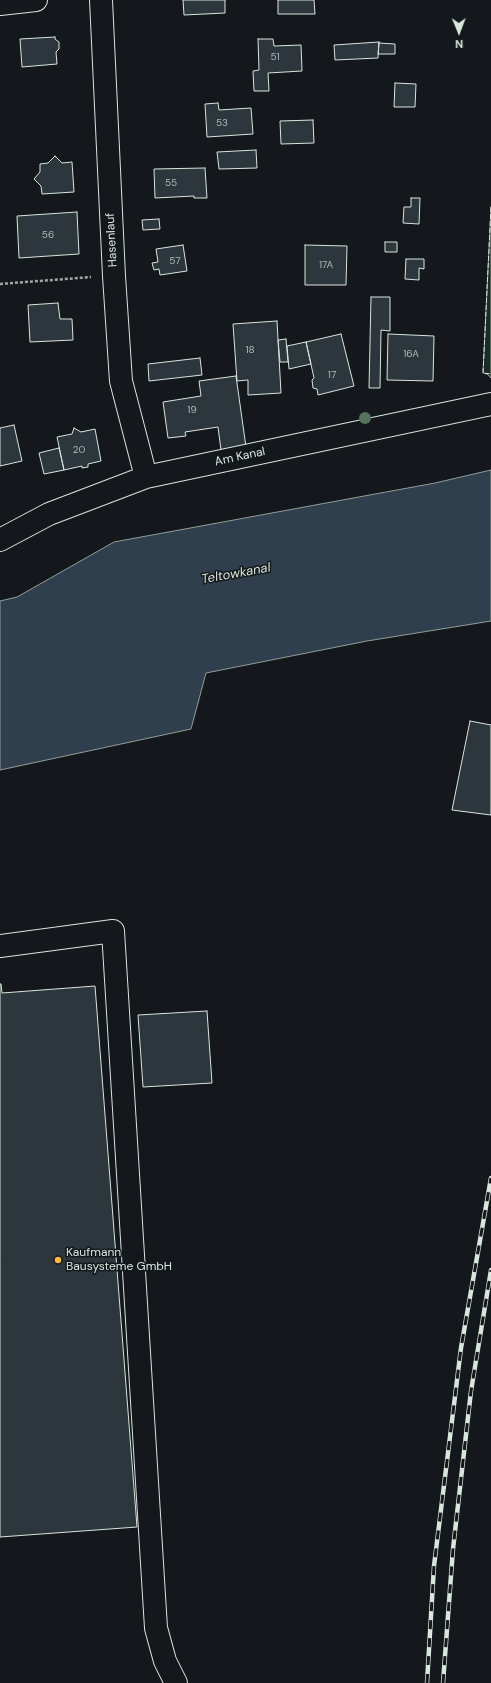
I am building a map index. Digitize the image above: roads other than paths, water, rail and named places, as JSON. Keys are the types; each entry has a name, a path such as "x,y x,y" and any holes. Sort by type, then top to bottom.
{"street":[{"path":"0,4 36,0"},
{"name":"Hasenlauf","path":"101,0 114,276 121,381 146,477"},
{"name":"Am Kanal","path":"0,540 49,514 146,477 491,404"},
{"path":"0,946 113,931 156,1628 165,1661 176,1683"}],"water":[{"name":"Teltowkanal","path":"491,470 491,621 367,641 206,673 191,729 0,770 0,601 17,597 114,542 435,483"}],"railway":[{"path":"427,1683 434,1566 461,1348 491,1178"},
{"path":"443,1683 453,1549 471,1391 491,1270"}],"place":[{"name":"Kaufmann Bausysteme GmbH","path":"58,1260"}]}
